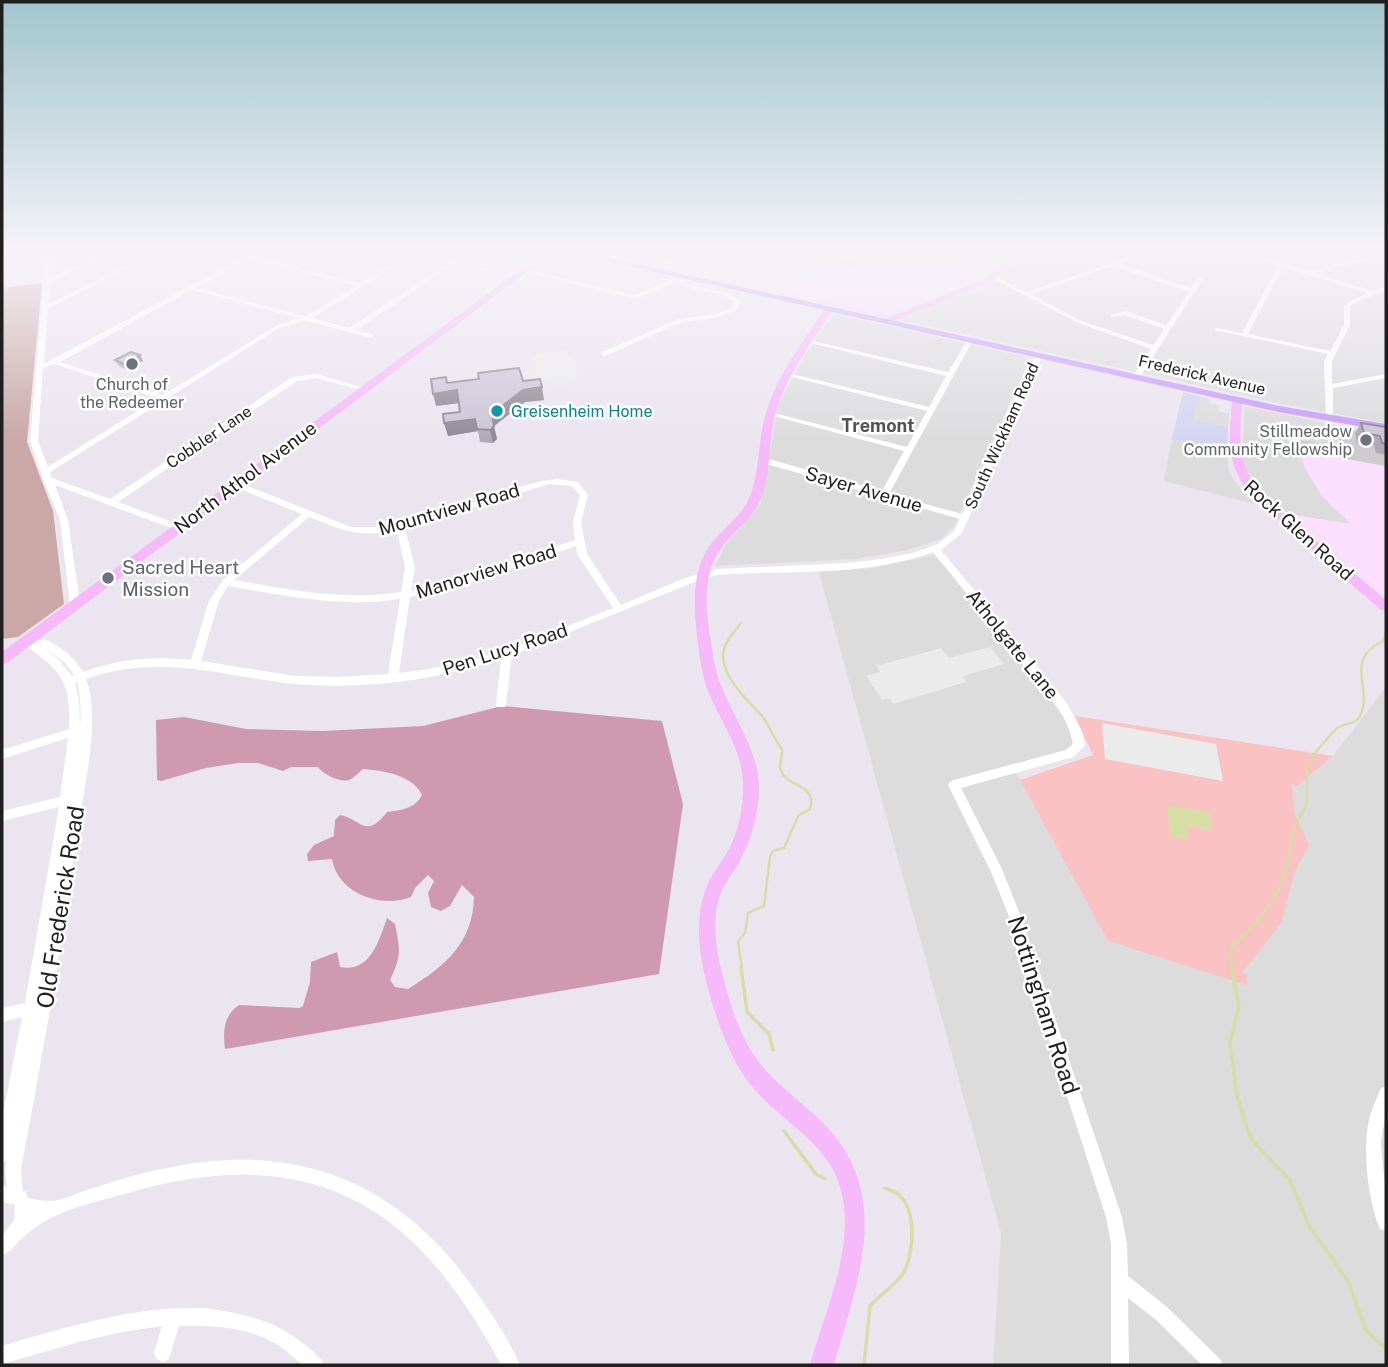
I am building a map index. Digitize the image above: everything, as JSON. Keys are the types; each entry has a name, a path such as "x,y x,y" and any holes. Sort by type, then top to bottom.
{"main road":[{"name":"Frederick Avenue","path":"851,314 1237,400 1386,428"}],"street":[{"path":"45,314 34,440 64,520 75,604"},
{"path":"41,366 54,362 143,314"},
{"path":"290,314 372,336"},
{"path":"46,475 279,326 313,314"},
{"path":"351,330 375,314"},
{"name":"North Athol Avenue","path":"2,660 31,643 75,604 467,314"},
{"path":"605,354 681,320 725,314"},
{"path":"822,1365 852,1256 857,1213 855,1194 848,1172 824,1137 778,1101 752,1074 729,1025 714,974 708,937 710,909 718,882 746,828 752,776 746,750 712,682 701,578 716,546 754,502 770,414 788,375 826,314"},
{"path":"885,321 903,314"},
{"path":"1064,314 1080,322 1155,348"},
{"path":"1112,314 1144,317 1142,321 1168,328"},
{"path":"1136,377 1178,314"},
{"path":"1244,335 1255,314"},
{"path":"1330,419 1328,387 1331,353 1347,325 1347,314"},
{"path":"1217,330 1331,353"},
{"path":"884,495 970,340"},
{"path":"808,342 951,375"},
{"name":"South Wickham Road","path":"935,549 954,538 965,518 1039,355"},
{"path":"54,362 164,398"},
{"name":"Cobbler Lane","path":"111,503 290,381 309,375 364,389"},
{"path":"788,375 931,410"},
{"path":"1328,387 1386,376"},
{"name":"Rock Glen Road","path":"1237,400 1235,462 1241,479 1259,498 1386,607"},
{"path":"770,414 909,450"},
{"name":"Sayer Avenue","path":"762,460 965,518"},
{"path":"46,475 177,527"},
{"name":"Mountview Road","path":"235,484 358,531 400,525 545,482 563,481 582,489 578,542"},
{"path":"195,663 214,601 226,582 308,513"},
{"path":"393,678 407,595 410,559 400,525"},
{"path":"578,542 587,565 619,609"},
{"name":"Manorview Road","path":"226,582 335,599 407,595 451,585 578,542"},
{"name":"Pen Lucy Road","path":"75,679 135,662 195,663 293,679 393,678 449,670 718,572 873,563 935,549"},
{"name":"Atholgate Lane","path":"935,549 1061,703 1073,722 1079,746"},
{"path":"31,643 75,679"},
{"path":"501,704 507,651"},
{"name":"Old Frederick Road","path":"3,1248 23,1220 13,1198 13,1169 71,798 78,731 73,700 75,679"},
{"path":"2,754 78,731"},
{"name":"Nottingham Road","path":"1079,746 1069,754 954,785 997,871 1014,914 1114,1217 1120,1281 1120,1365"},
{"path":"2,816 71,798"},
{"path":"2,1015 39,1006"},
{"name":"Old Frederick Road","path":"2,1155 39,1006"},
{"path":"1386,1093 1373,1142 1373,1160 1386,1223"},
{"path":"17,1231 51,1209 126,1188 219,1167 279,1169 329,1181 392,1213 440,1255 470,1293 511,1365"},
{"path":"13,1198 51,1209"},
{"path":"1120,1281 1161,1313 1214,1365"},
{"path":"2,1355 108,1325 173,1318 218,1317 254,1325 285,1339 315,1365"},
{"path":"163,1353 173,1318"}],"shaded area":[{"path":"2,314 39,314 27,442 53,511 64,604 18,637 2,639"},
{"path":"833,314 1030,358 954,526 941,539 908,550 856,559 715,566 725,546 761,502 778,405 806,354"},
{"path":"912,314 1386,314 1386,423 1282,404 898,319"},
{"path":"565,349 577,363 578,370 573,381 568,381 565,386 525,380 530,373 529,365 533,364 530,356"},
{"path":"1183,392 1198,396 1194,420 1228,427 1227,453 1172,439"},
{"path":"1198,396 1209,398 1209,403 1219,405 1218,411 1229,414 1228,427 1194,420"},
{"path":"1244,406 1334,425 1340,446 1301,440 1304,466 1321,495 1352,525 1289,514 1258,488 1243,464"},
{"path":"1336,427 1386,435 1386,466 1302,451 1300,440 1340,446"},
{"path":"1172,439 1227,453 1229,472 1238,486 1258,505 1164,481"},
{"path":"1302,451 1386,466 1386,596 1289,514 1351,524 1321,495 1304,466"},
{"path":"934,555 977,601 1067,722 1072,735 1072,745 1065,750 1012,765 1108,940 1242,973 1267,940 1295,815 1292,781 1297,786 1333,756 1386,687 1386,1365 993,1365 1001,1233 819,572 873,568"},
{"path":"990,647 1004,664 963,676 966,682 893,704 889,698 882,700 866,676 880,672 876,666 941,648 949,658"},
{"path":"502,706 662,721 683,804 659,974 225,1049 225,1025 234,1009 239,1005 303,1006 310,982 311,962 337,952 340,967 351,968 359,965 372,953 387,918 395,924 399,947 397,964 390,980 395,987 408,989 434,971 454,952 468,928 474,897 462,885 450,906 441,911 431,907 428,893 434,881 428,875 415,888 411,897 386,901 374,899 351,889 336,871 332,859 308,861 307,854 314,845 334,836 335,820 340,815 368,826 380,820 387,812 407,808 416,803 422,795 418,788 405,779 363,769 345,781 328,775 318,767 291,767 283,771 258,763 238,763 206,768 161,781 157,780 156,720 184,717 246,729 322,731 423,726"},
{"path":"1075,716 1333,756 1297,786 1292,783 1295,815 1309,845 1294,873 1282,922 1242,973 1247,975 1247,985 1108,941 1020,780 1093,755"},
{"path":"1102,723 1216,744 1223,781 1105,759"},
{"path":"1167,805 1210,812 1212,831 1187,826 1188,840 1170,836"}],"building":[{"path":"131,352 140,355 124,364 115,360"},
{"path":"519,368 523,381 540,379 542,387 523,390 492,414 494,426 490,430 477,429 475,419 444,423 443,414 460,412 457,390 433,394 431,379 446,377 447,383 479,379 478,373"},
{"path":"1361,423 1386,427 1386,444 1382,443 1380,436 1364,433"}],"waterway":[{"path":"741,623 725,646 724,665 734,684 765,720 782,749 782,773 805,789 811,800 810,809 798,816 784,848 773,851 770,857 764,906 748,913 745,933 738,941 742,969"},
{"path":"1231,967 1231,947 1264,912 1282,881 1293,832 1305,806 1310,762 1337,728 1356,721 1360,716 1364,695 1361,666 1364,657 1383,641 1386,633"},
{"path":"741,967 747,1012 769,1034 773,1050"},
{"path":"1231,967 1239,1005 1230,1044 1237,1095 1248,1131 1252,1140 1290,1180 1309,1226 1349,1283 1366,1330 1386,1349"},
{"path":"784,1131 816,1174 825,1179"},
{"path":"864,1365 870,1306 902,1275 911,1247 911,1224 905,1203 893,1191 885,1188"}],"place":[{"name":"Church of the Redeemer","path":"132,364"},
{"name":"Greisenheim Home","path":"497,411"},
{"name":"Stillmeadow Community Fellowship","path":"1366,440"},
{"name":"Sacred Heart Mission","path":"108,578"}],"district":[{"name":"Tremont","path":"878,425"}]}
